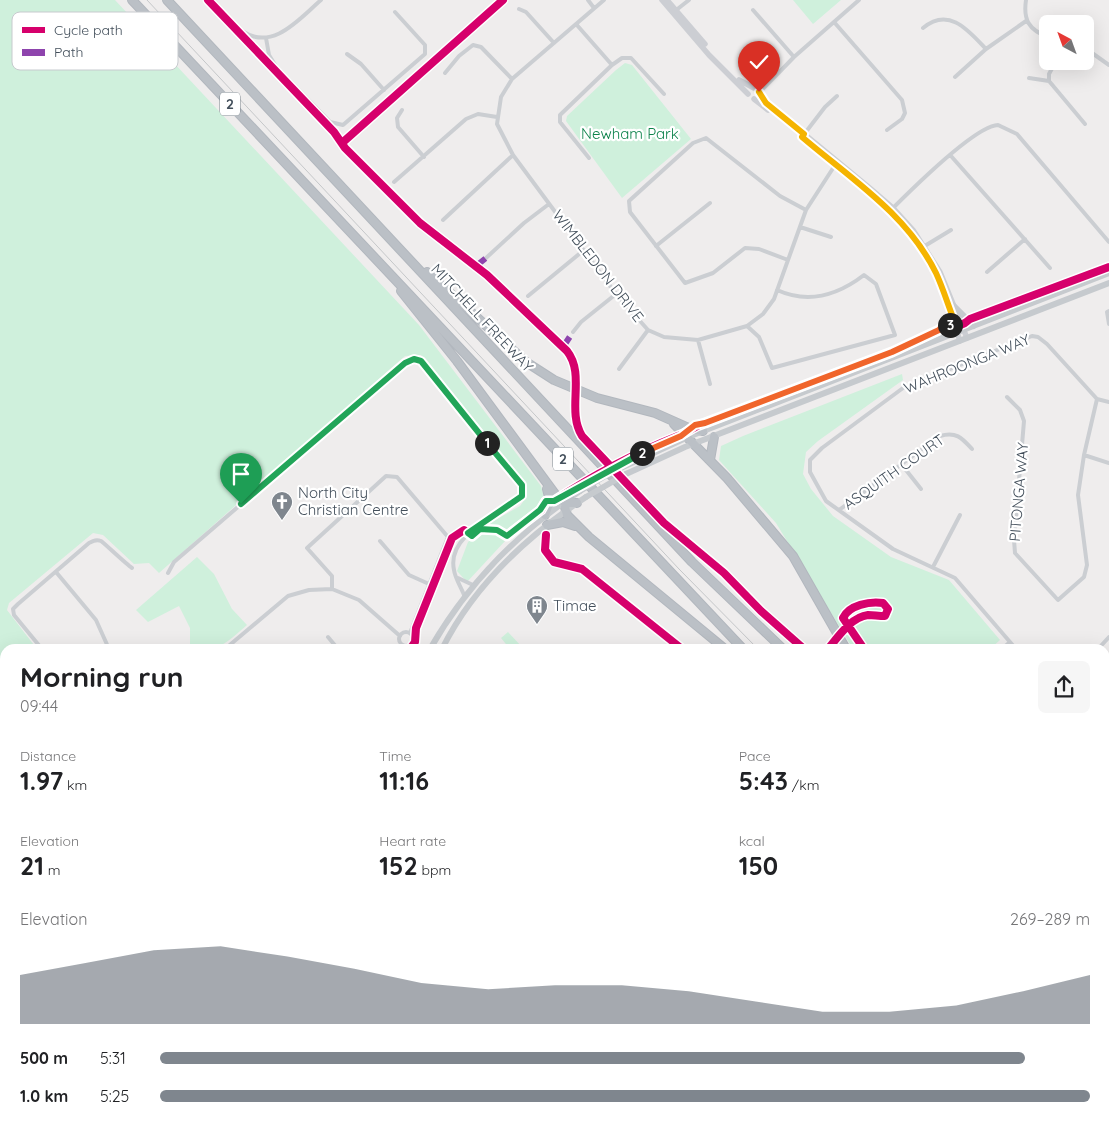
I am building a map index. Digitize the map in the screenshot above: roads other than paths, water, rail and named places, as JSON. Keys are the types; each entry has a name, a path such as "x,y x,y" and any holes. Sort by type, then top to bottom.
{"highway":[{"name":"2","path":"132,0 143,12"},
{"name":"MITCHELL FREEWAY","path":"167,0 692,562 777,644"},
{"name":"2","path":"178,49 738,644"},
{"path":"388,237 526,362 554,380 597,398 649,411 691,429 703,431"},
{"path":"386,268 413,309 457,361 541,477 558,498 566,504 579,528"},
{"path":"667,418 710,460 793,556 843,644"},
{"path":"710,460 714,436"},
{"path":"541,477 550,495 545,515"},
{"path":"566,504 577,503"},
{"path":"547,525 565,523 579,528 718,644"}],"main road":[{"path":"662,0 729,71 757,91 803,136"},
{"path":"667,0 674,12 709,55 748,94 803,136 892,209 923,247 940,272 953,305 963,339"},
{"path":"748,94 749,91 757,91"},
{"path":"754,99 757,91"},
{"path":"923,247 961,332"},
{"path":"445,644 464,612 486,583 516,552 547,525 580,491 621,468 703,431 1109,273"},
{"path":"577,503 626,474 714,436 1109,283"},
{"path":"953,305 974,326"},
{"path":"926,345 954,320"},
{"path":"810,390 838,383 842,383 841,387"},
{"path":"433,644 464,595 500,554 545,515 566,504"}],"street":[{"path":"213,0 242,31 252,36 266,38 283,32 321,0"},
{"path":"588,0 594,8"},
{"path":"394,182 466,119 478,114 497,117 501,97 512,79 604,0"},
{"path":"674,12 689,0"},
{"path":"757,91 859,0"},
{"path":"1026,0 1026,21 1032,30 1039,33"},
{"path":"519,9 526,12 554,43"},
{"path":"753,10 794,57"},
{"path":"266,38 268,52 275,66 332,123 341,125 347,123 424,55 427,50 425,45 394,12"},
{"path":"923,28 928,23 953,20 962,23 986,49"},
{"path":"955,77 986,49 1026,21"},
{"path":"834,22 902,100 905,113 902,119 887,130"},
{"path":"576,24 612,65"},
{"path":"445,73 459,56 473,45 481,48 512,79"},
{"path":"1094,53 1108,62"},
{"path":"347,54 361,64 384,90"},
{"path":"589,158 560,122 560,115 612,65 622,58 630,58 664,94"},
{"path":"1051,70 1049,74 1050,81 1085,124"},
{"path":"1029,78 1050,81"},
{"path":"803,136 825,107 838,96"},
{"path":"402,110 397,118 398,127 424,157"},
{"name":"WIMBLEDON DRIVE","path":"497,117 497,124 513,155 616,294 648,330 664,337 698,340 747,326 763,314 777,290 806,210 836,163"},
{"path":"892,209 951,156 987,128 998,125 1011,130 1109,242"},
{"path":"788,260 759,249 746,248 713,273 685,283 630,212 628,201 699,139 706,138 780,196 806,210"},
{"path":"443,220 513,155"},
{"path":"951,156 1050,268"},
{"path":"656,246 710,203"},
{"path":"486,258 524,223 549,204"},
{"path":"800,227 831,237"},
{"path":"923,247 951,230"},
{"path":"987,272 1025,239"},
{"path":"528,296 584,250"},
{"path":"747,326 759,337 772,368 895,336 876,284 864,275 850,286 802,298 777,290"},
{"path":"573,332 581,322 616,294"},
{"path":"1109,311 1107,312 1109,324"},
{"path":"619,369 648,330"},
{"name":"WAHROONGA WAY","path":"1010,642 960,583 933,567 893,549 823,497 810,472 810,460 822,448 903,388 1032,336 1038,336 1047,344 1097,399"},
{"path":"698,340 710,384"},
{"path":"168,573 174,562 405,363 414,359 421,361 522,485 522,496 483,522 461,541 453,560 454,571 464,595"},
{"name":"PITONGA WAY","path":"1007,397 1020,410 1024,421 1014,540 1016,553 1058,600 1084,577 1087,566 1078,495 1084,455 1097,399"},
{"path":"1097,399 1109,402"},
{"name":"ASQUITH COURT","path":"839,510 940,436 950,433 959,436 972,449"},
{"path":"1084,455 1109,463"},
{"path":"902,465 921,489"},
{"path":"332,589 332,576 307,548 386,476 397,477 448,537 410,633 413,641 408,644"},
{"path":"933,567 960,515"},
{"path":"38,644 14,615 13,609 89,543 96,540 103,541 115,556 132,568"},
{"path":"380,541 410,575 429,584"},
{"path":"56,572 96,620 107,644"},
{"path":"458,578 473,584"},
{"path":"231,644 288,596 309,590 332,589 359,600 400,636 401,644"},
{"path":"400,636 403,633 410,633"},
{"path":"328,637 334,644"}],"railway":[{"path":"147,0 158,12"},
{"path":"178,33 679,569 753,644"}],"place":[{"name":"North City Christian Centre","path":"282,521"},
{"name":"Timae","path":"537,625"}],"park label":[{"name":"Newham Park","path":"630,134"}]}
